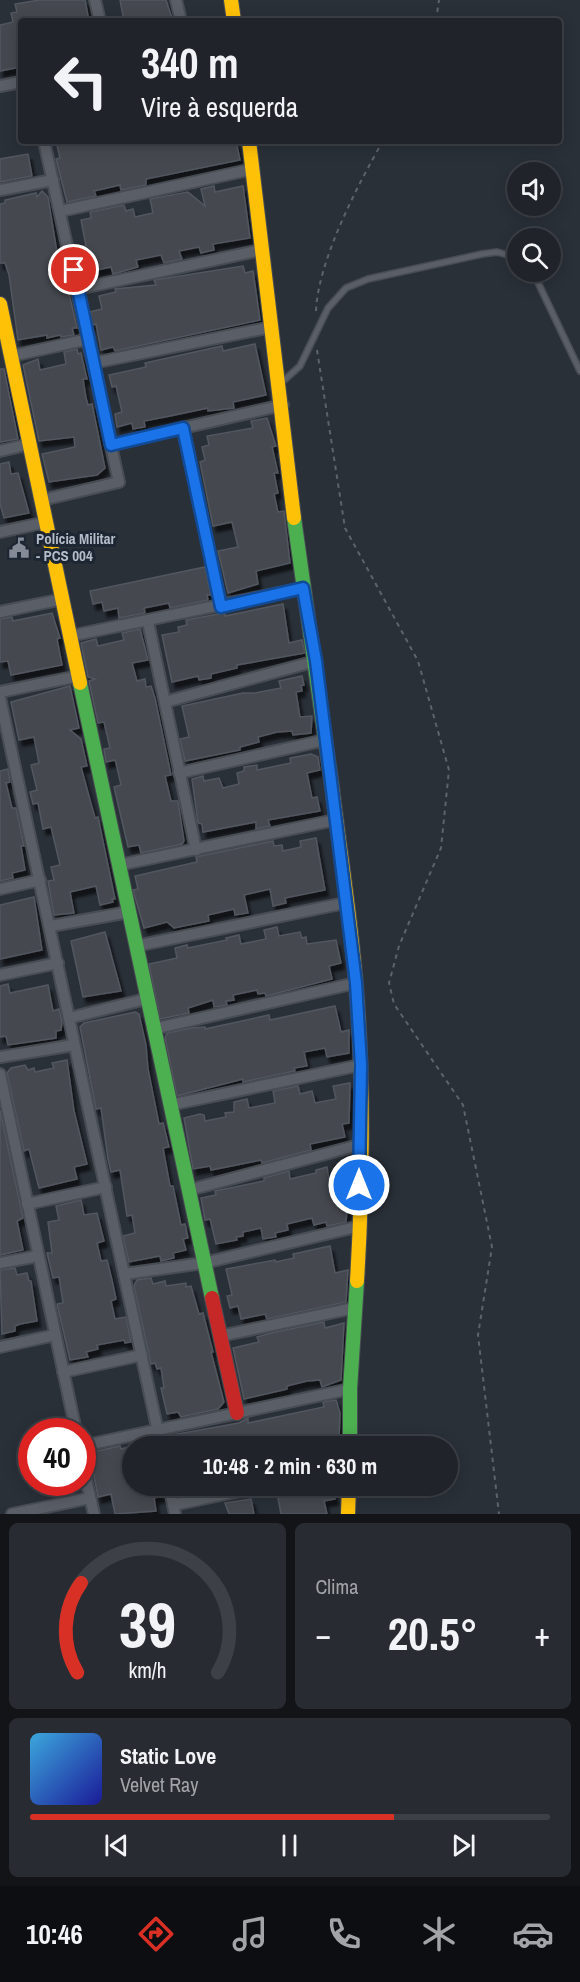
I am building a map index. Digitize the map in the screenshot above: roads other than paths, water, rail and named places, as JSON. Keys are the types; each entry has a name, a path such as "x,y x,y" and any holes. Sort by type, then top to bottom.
{"street":[{"path":"95,0 99,18"},
{"path":"176,0 180,18"},
{"path":"231,0 234,18"},
{"path":"0,86 18,83"},
{"path":"42,500 119,482 45,144"},
{"path":"249,144 261,250 283,405 303,588 316,661 356,983 361,1065 360,1226 350,1389 350,1436"},
{"path":"61,212 253,169"},
{"path":"0,190 53,180"},
{"path":"78,289 261,250"},
{"path":"0,304 146,999 237,1413"},
{"path":"93,363 272,327"},
{"path":"11,356 89,339"},
{"path":"111,445 283,405"},
{"path":"183,428 221,607"},
{"path":"0,451 30,444"},
{"path":"0,532 47,522"},
{"path":"70,636 221,607 303,588"},
{"path":"0,612 63,599"},
{"path":"148,622 196,850"},
{"path":"165,702 316,661"},
{"path":"0,692 79,676"},
{"path":"0,698 51,926 74,1045 159,1436"},
{"path":"179,773 325,740"},
{"path":"119,865 335,820"},
{"path":"0,889 40,880"},
{"path":"136,946 345,903"},
{"path":"51,926 129,912"},
{"path":"0,975 58,963"},
{"path":"153,1029 356,983"},
{"path":"69,1018 146,999"},
{"path":"0,1058 74,1045"},
{"path":"170,1105 361,1065"},
{"path":"0,1074 73,1418"},
{"path":"189,1190 359,1145"},
{"path":"27,1204 106,1186"},
{"path":"124,1274 204,1263 360,1226"},
{"path":"0,1263 39,1256"},
{"path":"220,1336 354,1308"},
{"path":"0,1347 55,1335"},
{"path":"63,1371 142,1355"},
{"path":"96,1443 350,1389"},
{"path":"174,1509 225,1496"},
{"path":"348,1514 349,1496"},
{"path":"14,1514 90,1498 94,1514"}],"lane":[{"path":"280,384 300,366 333,300 355,284 489,253 507,253"},
{"path":"538,282 580,371"}],"place":[{"name":"Polícia Militar - PCS 004","path":"19,548"}]}
